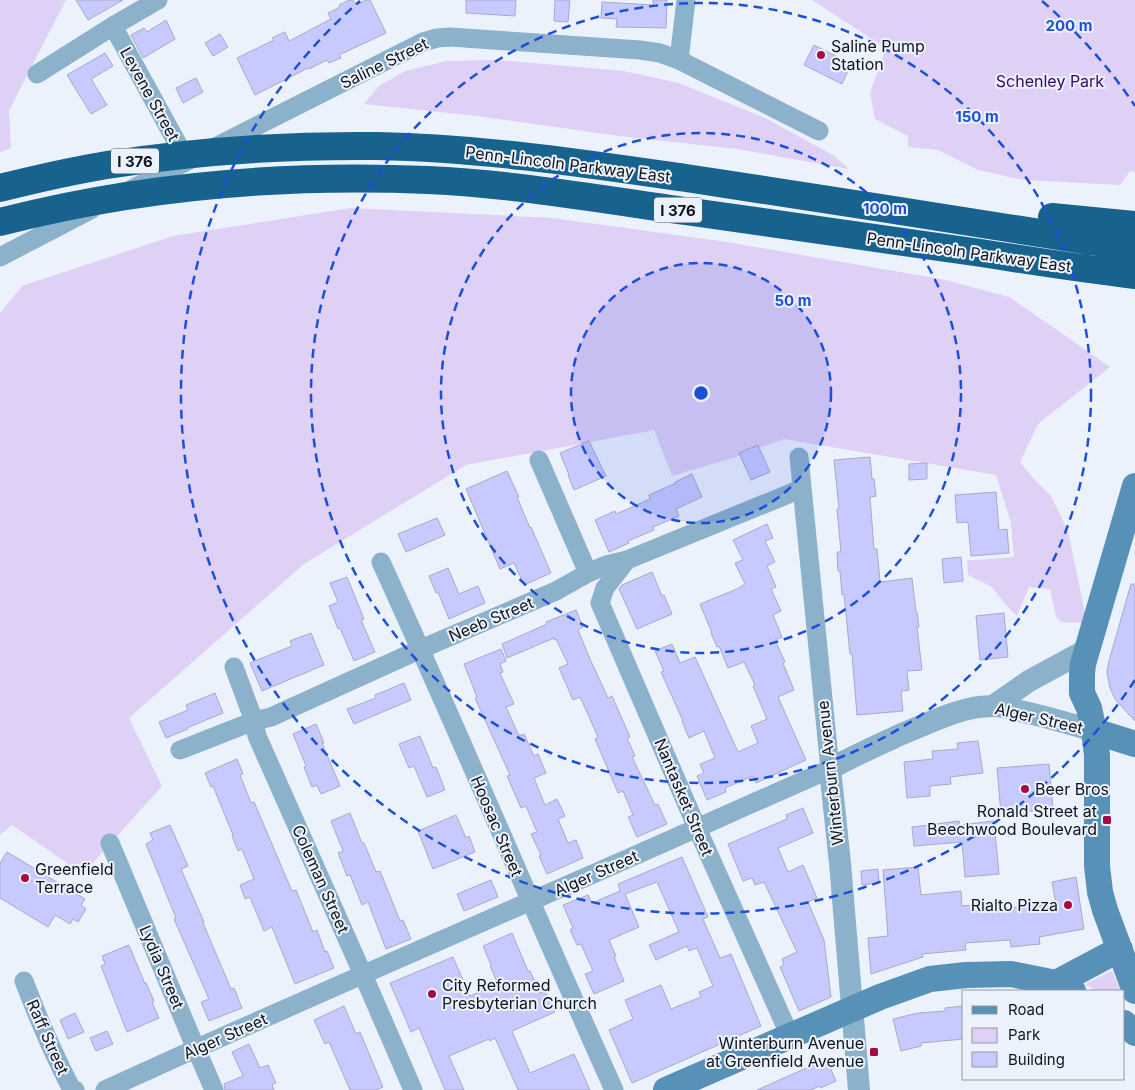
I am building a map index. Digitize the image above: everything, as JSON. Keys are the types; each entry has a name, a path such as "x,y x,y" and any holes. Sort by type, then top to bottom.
{"highway":[{"name":"Penn-Lincoln Parkway East","path":"0,188 108,165 216,151 324,146 378,146 538,157 794,194 1135,248"},
{"name":"Penn-Lincoln Parkway East","path":"0,222 112,198 218,185 324,179 438,181 534,189 1135,276"},
{"path":"794,194 1135,225"}],"main road":[{"path":"1135,486 1082,674 1082,693 1089,708 1097,755 1096,866 1100,892 1135,991"},
{"path":"1094,731 1135,744"},
{"path":"666,1090 888,994 930,979 966,975 1011,974 1065,987 1120,949"},
{"path":"1125,1024 1135,1033"}],"street":[{"path":"37,74 158,0"},
{"path":"679,60 686,0"},
{"name":"Levene Street","path":"113,26 187,162"},
{"name":"Saline Street","path":"0,257 423,42 437,38 640,50 660,53 679,60 819,131"},
{"name":"Winterburn Avenue","path":"799,457 840,863 859,1090"},
{"path":"539,460 588,572"},
{"name":"Neeb Street","path":"180,750 254,721 271,717 556,591 588,572 627,560 801,489"},
{"name":"Nantasket Street","path":"627,560 605,588 600,603 697,828 790,1036"},
{"name":"Hoosac Street","path":"381,562 614,1090"},
{"path":"993,706 1029,682 1088,649"},
{"name":"Coleman Street","path":"234,667 254,721 257,736 413,1090"},
{"name":"Alger Street","path":"105,1090 363,974 830,769 853,756 938,718 968,709 993,706 1033,714 1094,731"},
{"name":"Lydia Street","path":"110,843 214,1090"},
{"name":"Raff Street","path":"24,981 40,1024 56,1059 71,1088 75,1090"}],"green space":[{"path":"0,0 66,0 9,111 11,148 0,152"},
{"name":"Schenley Park","path":"812,0 1135,0 1135,172 1130,171 1120,185 1024,180 978,170 938,150 908,147 908,136 875,119 870,93 886,48"},
{"path":"498,60 624,71 679,83 765,118 833,155 849,169 737,149 619,136 477,116 364,104 379,86 405,71 446,61"},
{"path":"351,208 553,218 727,242 946,280 1009,297 1110,367 1038,424 1020,462 1051,496 1068,531 1087,623 1061,622 1056,617 1050,589 1029,587 1017,616 992,587 968,575 967,560 1014,557 1011,523 996,475 784,439 736,457 672,476 654,430 466,465 304,564 129,718 162,786 83,874 12,825 0,835 0,313 22,286 173,236"},
{"path":"1112,971 1121,990 1095,990 1085,984"}],"building":[{"path":"76,0 123,0 88,20"},
{"path":"349,0 353,0 356,5 370,0 386,33 339,55 341,58 329,63 327,60 308,68 255,95 237,58 274,40 272,38 285,32 289,41 331,19 328,13"},
{"path":"466,0 516,0 515,16 466,13"},
{"path":"555,0 570,0 568,22 554,21"},
{"path":"653,0 667,0 666,28 616,27 617,19 601,18 602,2 653,5"},
{"path":"166,20 175,39 143,58 131,35 144,28 147,32"},
{"path":"220,34 228,47 213,56 205,43"},
{"name":"Saline Pump Station","path":"814,45 851,64 842,84 804,65"},
{"path":"105,53 113,66 91,79 107,105 91,114 67,75"},
{"path":"196,78 203,92 183,103 176,88"},
{"path":"589,441 606,476 574,490 560,453"},
{"path":"758,445 770,472 751,480 739,453"},
{"path":"870,457 876,496 870,497 874,549 877,549 880,582 912,578 919,627 917,627 922,670 907,671 909,690 901,691 903,711 857,715 852,654 850,654 844,594 842,595 840,571 838,571 837,552 841,552 834,460"},
{"path":"927,463 927,479 909,480 909,464"},
{"path":"507,471 551,573 524,585 514,563 500,569 466,489"},
{"path":"692,474 702,497 676,509 679,516 653,527 654,530 628,541 629,543 609,552 595,520 615,511 616,514 650,499 649,495"},
{"path":"996,492 999,530 1007,529 1009,553 971,556 968,522 957,523 955,495"},
{"path":"437,518 445,535 406,552 398,534"},
{"path":"767,524 773,538 765,541 775,562 767,566 776,587 771,589 781,611 773,615 782,637 775,640 785,662 783,663 794,690 778,697 806,760 756,783 753,776 725,788 726,792 707,800 697,776 704,773 700,764 715,758 704,731 689,738 661,672 664,671 655,651 672,644 680,663 695,657 738,752 758,743 751,726 767,719 753,686 755,685 744,662 728,668 719,646 717,647 700,604 745,584 735,563 743,560 733,540"},
{"path":"961,557 963,581 944,583 942,559"},
{"path":"448,568 459,594 478,586 485,603 449,619 429,576"},
{"path":"652,572 672,614 637,629 619,589 622,585"},
{"path":"347,577 364,619 361,620 375,652 354,661 329,606 338,602 330,583"},
{"path":"1131,584 1135,584 1135,721 1115,699 1110,688 1107,672"},
{"path":"576,610 583,627 578,630 590,659 608,698 612,696 630,737 627,738 635,756 632,757 655,805 658,804 667,824 637,837 628,817 633,815 623,791 618,793 595,739 598,737 580,697 573,700 559,668 568,664 556,639 554,640 554,638 507,658 502,644 547,624 546,622"},
{"path":"1004,613 1008,657 980,660 976,616"},
{"path":"311,633 324,665 262,691 250,663 292,646 290,641"},
{"path":"501,649 506,661 500,664 503,672 500,673 514,704 506,707 519,736 524,734 534,756 538,754 546,773 534,778 545,805 557,799 565,816 558,819 568,843 576,840 583,858 547,874 531,834 537,832 526,806 521,808 507,776 510,775 475,698 477,697 464,664"},
{"path":"404,683 411,700 354,724 347,709 376,698 375,695"},
{"path":"215,693 223,713 166,738 159,722 188,710 186,705"},
{"path":"316,724 340,786 321,794 317,785 312,787 293,734"},
{"path":"420,736 433,768 436,767 445,790 427,797 414,766 409,768 399,744"},
{"path":"978,741 983,773 950,777 951,784 930,786 930,796 907,798 904,762 933,759 932,751 958,749 957,743"},
{"path":"237,759 243,774 240,775 251,803 254,802 292,891 296,890 313,932 317,930 325,952 327,951 334,968 295,984 272,927 264,931 250,897 245,899 240,885 254,879 242,849 238,851 213,786 211,787 205,773"},
{"name":"Beer Bros","path":"1049,764 1053,809 1001,814 997,768"},
{"path":"803,808 813,833 778,848 788,872 803,865 817,898 808,902 824,940 831,997 799,1011 780,967 784,965 782,959 797,952 764,882 755,885 752,878 743,881 728,844 787,819 786,815"},
{"path":"350,813 376,872 380,871 400,921 403,920 411,939 386,949 368,902 362,905 350,875 347,876 338,853 343,851 331,821"},
{"path":"456,815 466,838 469,836 475,852 433,869 418,831"},
{"path":"959,821 960,825 994,821 999,874 965,877 962,842 914,846 912,827"},
{"path":"170,825 188,866 181,869 231,989 234,988 242,1008 209,1021 201,1002 209,999 174,919 176,918 146,844 153,840 150,833"},
{"name":"Greenfield Terrace","path":"7,852 85,899 81,905 86,909 78,922 73,919 70,924 55,915 48,927 0,898 0,863"},
{"path":"682,857 708,917 703,919 720,958 731,954 761,1026 632,1083 609,1030 633,1019 625,1000 661,985 671,1009 701,997 699,992 713,986 697,948 689,951 687,946 656,960 649,945 679,932 657,882 625,894 639,927 609,940 624,981 594,994 585,974 593,971 581,944 577,945 570,930 573,928 563,905 588,895 592,903 620,891 618,884"},
{"path":"918,867 921,895 961,891 962,906 997,903 997,909 1056,904 1052,882 1076,877 1084,929 1039,937 1040,944 1011,947 1010,940 965,943 966,950 922,954 923,957 871,974 868,938 888,936 883,870"},
{"path":"878,869 879,883 862,885 861,871"},
{"path":"491,880 498,897 464,911 457,894"},
{"path":"512,933 528,971 530,971 540,993 545,991 555,1012 512,1031 530,1073 574,1054 590,1090 518,1090 495,1038 449,1056 464,1090 445,1090 419,1028 411,1032 390,983 453,957 470,996 498,984 483,946"},
{"path":"129,945 154,1001 152,1002 159,1018 127,1032 101,966 105,964 102,956"},
{"path":"344,1006 356,1034 360,1032 383,1087 376,1090 350,1090 329,1042 325,1044 314,1020"},
{"path":"962,1006 962,1039 921,1043 921,1046 901,1051 893,1019 918,1013 945,1011 945,1008"},
{"path":"75,1013 84,1032 68,1039 60,1020"},
{"path":"107,1031 113,1044 96,1051 90,1038"},
{"path":"249,1044 260,1068 268,1065 276,1083 272,1085 274,1090 225,1090 224,1084 243,1076 232,1052"},
{"path":"826,1058 836,1081 821,1088 820,1086 810,1090 757,1090 811,1066 810,1064"}],"place":[{"name":"Saline Pump Station","path":"821,55"},
{"name":"Beer Bros","path":"1025,789"},
{"name":"Ronald Street at Beechwood Boulevard","path":"1107,820"},
{"name":"Greenfield Terrace","path":"25,878"},
{"name":"Rialto Pizza","path":"1068,905"},
{"name":"City Reformed Presbyterian Church","path":"432,994"},
{"name":"Winterburn Avenue at Greenfield Avenue","path":"874,1052"}]}
